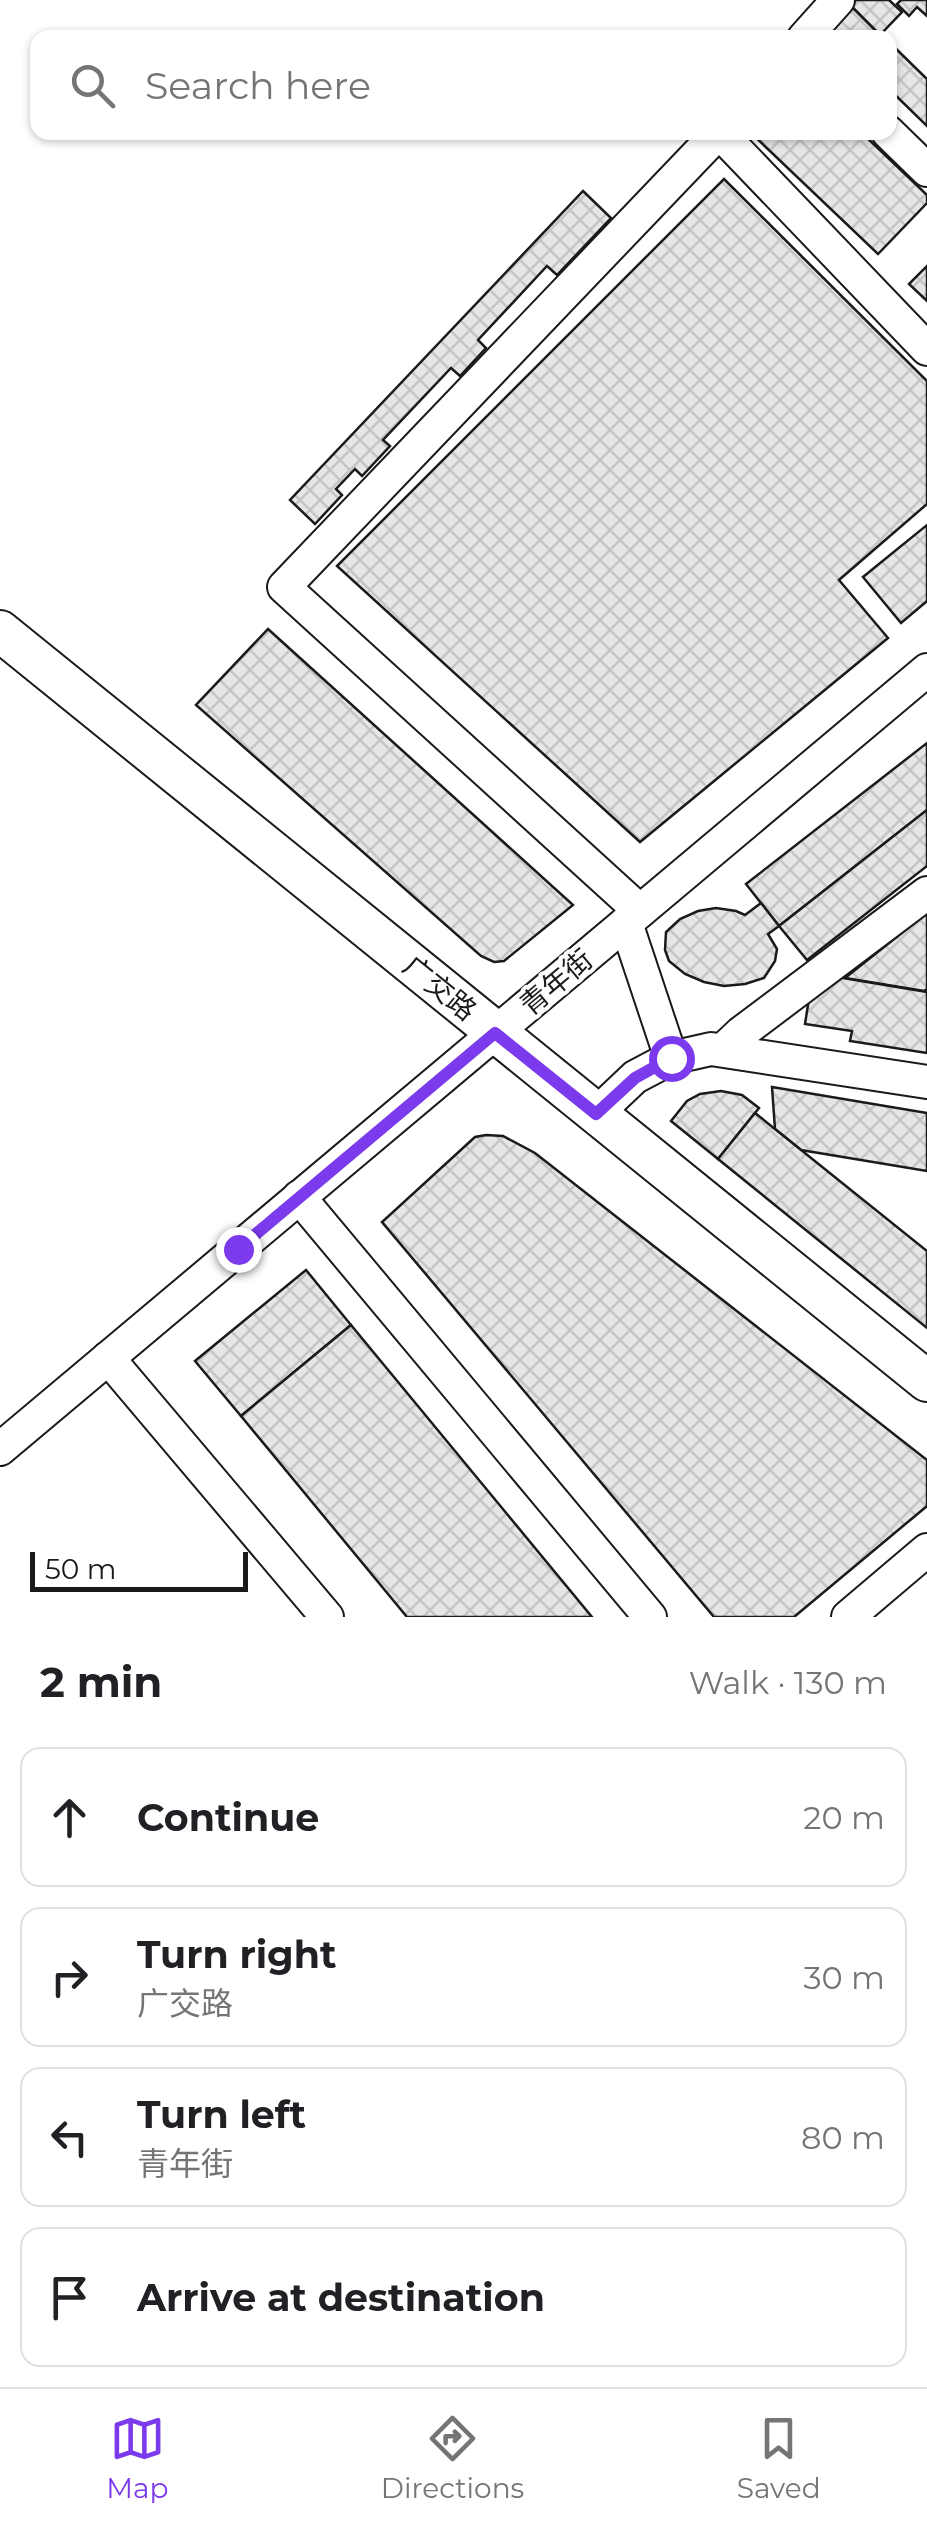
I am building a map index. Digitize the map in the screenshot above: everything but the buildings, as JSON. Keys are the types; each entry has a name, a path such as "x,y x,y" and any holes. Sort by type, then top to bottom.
{"main road":[{"name":"广交路","path":"0,631 926,1379"}],"street":[{"path":"811,30 838,0"},
{"path":"671,1058 633,917 284,586 711,140"},
{"path":"727,140 927,349"},
{"path":"896,140 927,170"},
{"name":"青年街","path":"0,1449 633,917 924,680"},
{"path":"723,1050 741,1032 927,893"},
{"path":"596,1114 635,1078 671,1058 711,1049 927,1082"},
{"path":"299,1198 650,1617"},
{"path":"108,1358 327,1617"},
{"path":"848,1617 927,1550"}],"route":[{"path":"238,1249 495,1033 596,1114 635,1078 671,1058"}]}
